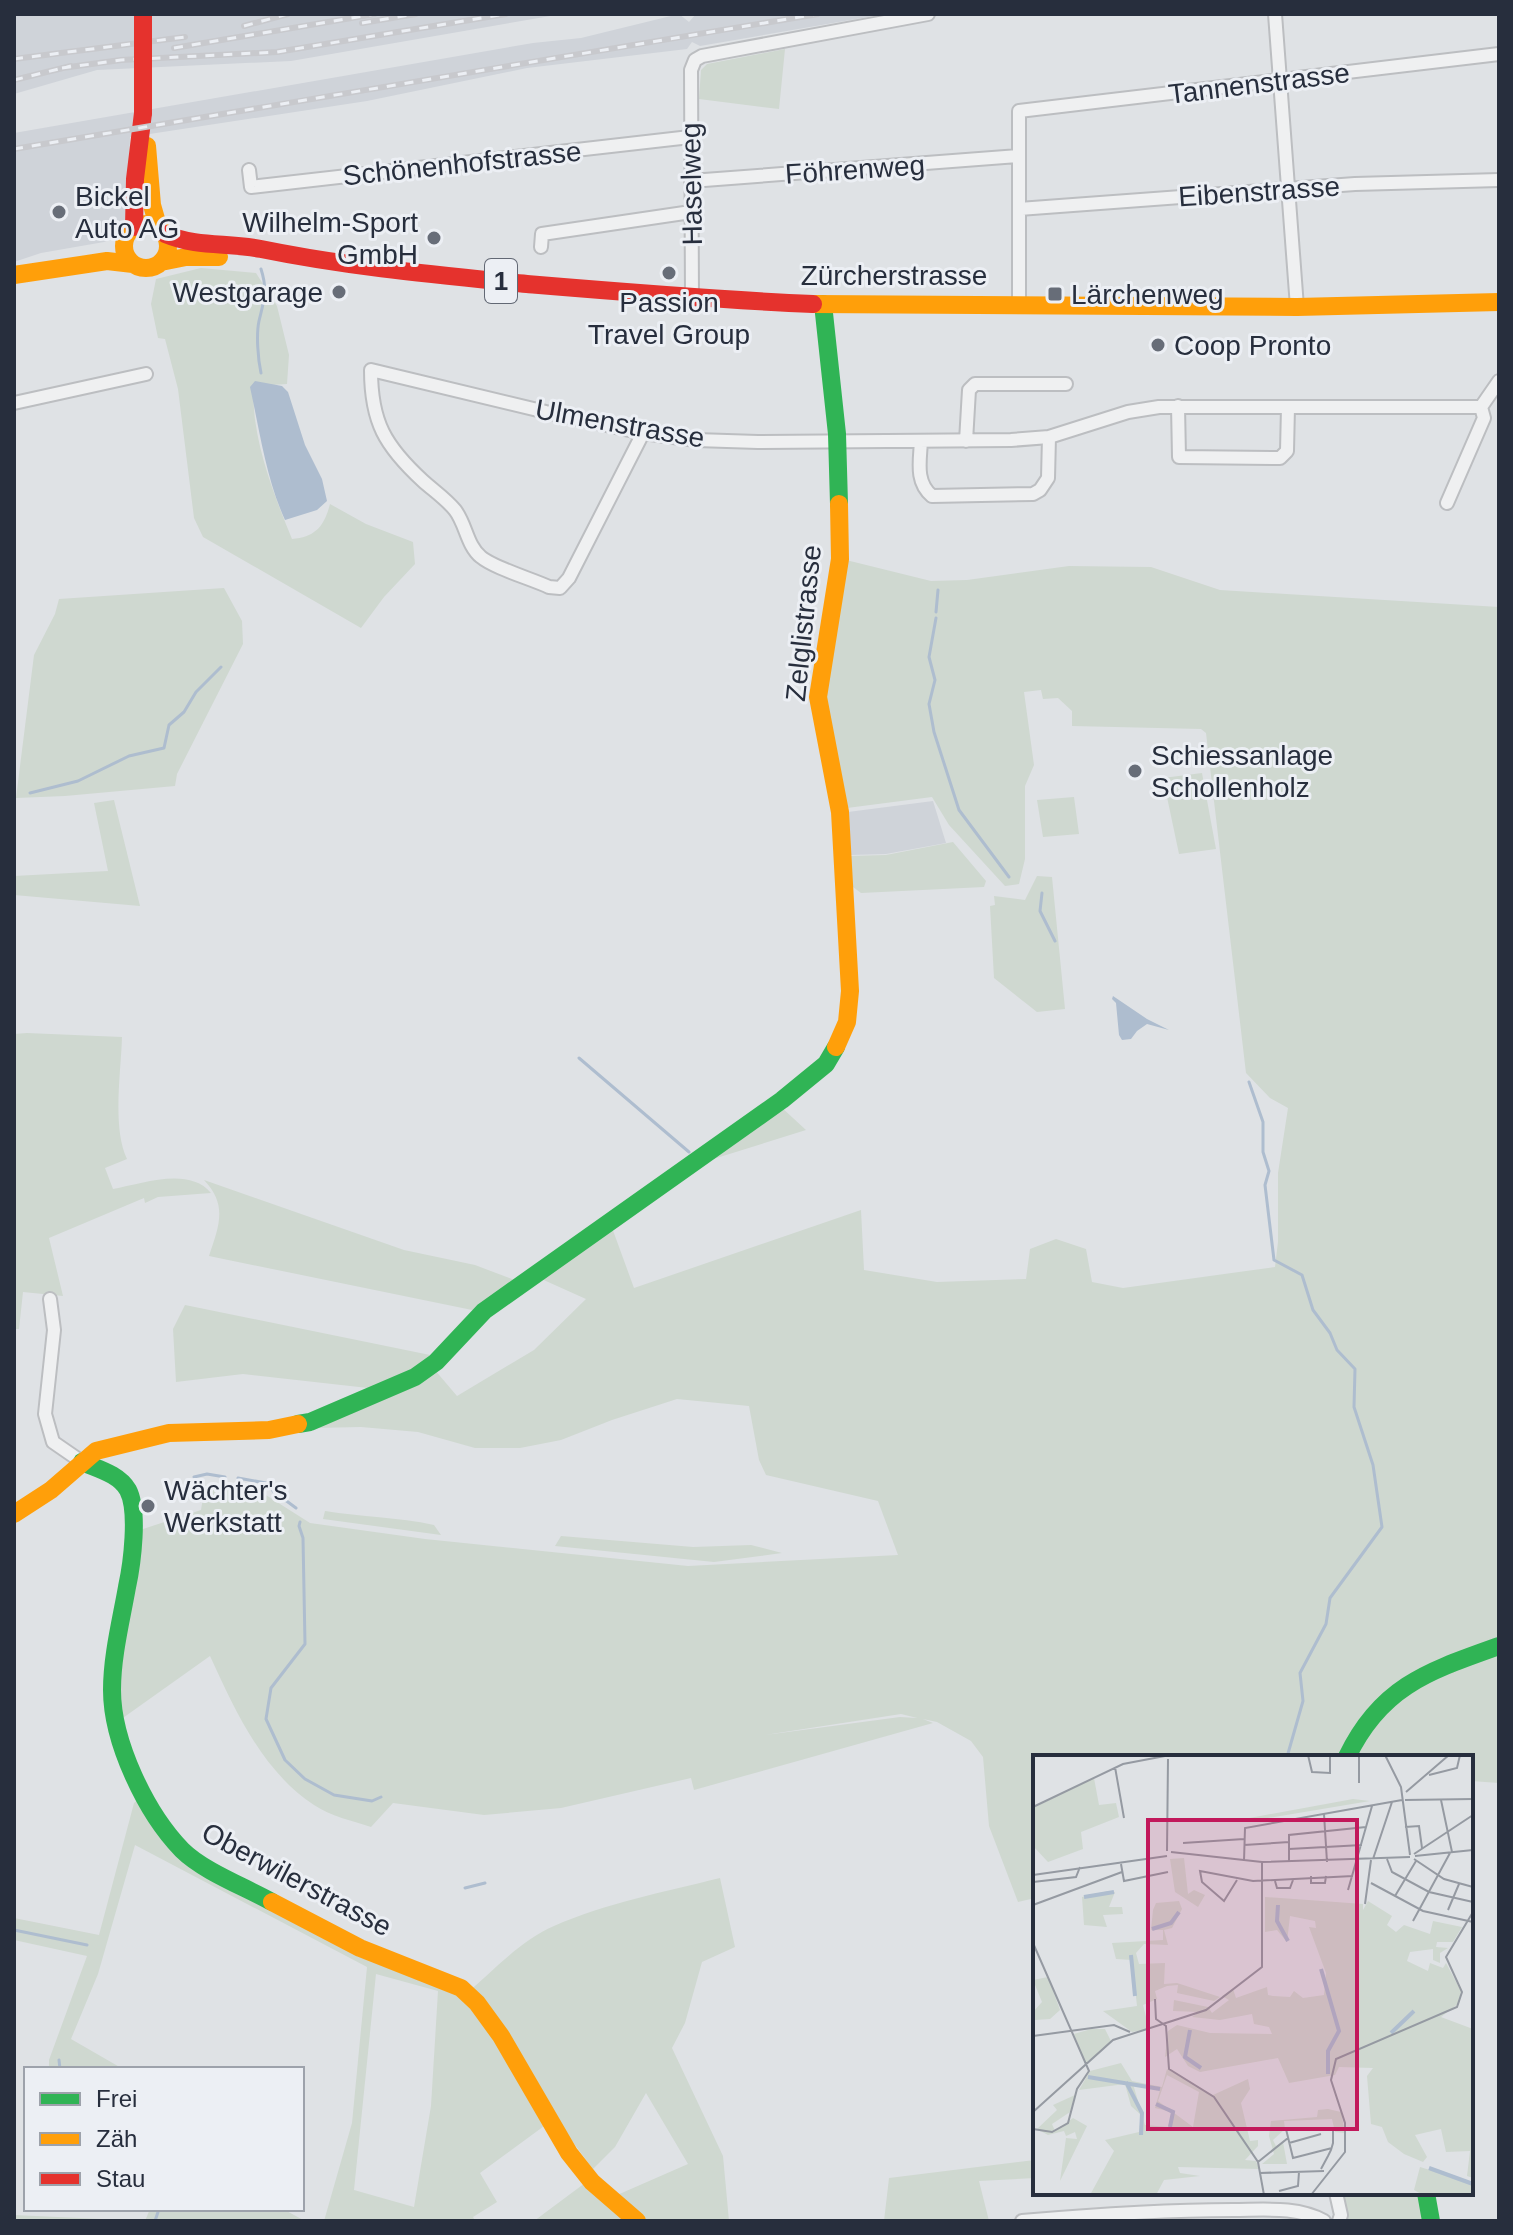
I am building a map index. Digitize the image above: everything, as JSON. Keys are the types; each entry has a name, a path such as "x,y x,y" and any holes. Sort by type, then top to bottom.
{"street":[{"path":"34,267 107,261 151,268 161,262 168,252 152,205 143,113 143,14"},
{"name":"Haselweg","path":"692,299 690,137 691,70 695,60 702,56 928,14"},
{"path":"1275,14 1297,307"},
{"name":"Tannenstrasse","path":"1019,156 1019,111 1499,54"},
{"path":"133,264 124,252 143,113"},
{"name":"Schönenhofstrasse","path":"249,170 251,187 690,137"},
{"path":"1019,156 1019,304"},
{"name":"Föhrenweg","path":"691,181 1019,156"},
{"name":"Eibenstrasse","path":"1019,209 1376,183 1499,180"},
{"path":"541,247 542,234 691,212"},
{"path":"14,272 62,255 104,248 145,223 162,230"},
{"name":"Zürcherstrasse","path":"162,230 186,243 256,248 290,257"},
{"name":"Zürcherstrasse","path":"161,262 186,257 290,257 455,277 692,299 823,304 1297,307 1499,302"},
{"name":"Zelglistrasse","path":"14,1514 42,1497 96,1451 169,1433 269,1430 310,1422 415,1377 436,1362 484,1311 782,1100 826,1064 847,1022 850,991 840,812 818,697 840,565 837,441 823,304"},
{"name":"Ulmenstrasse","path":"643,433 569,578 560,588 549,587 481,557 455,510 413,472 392,448 376,421 371,398 371,370 643,433 696,440 966,441 1049,437 1128,412 1178,406 1481,407"},
{"path":"14,403 146,374"},
{"path":"1447,503 1484,418 1481,407 1499,381"},
{"path":"966,441 969,390 975,384 1066,384"},
{"path":"1178,406 1179,457 1280,458 1287,451 1288,407"},
{"path":"921,441 920,477 922,485 932,496 1023,496 1040,490 1048,478 1049,437"},
{"name":"Oberwilerstrasse","path":"50,1299 54,1330 45,1414 53,1442 82,1462 119,1479 129,1491 134,1521 134,1553 118,1635 112,1689 128,1765 147,1805 184,1852 221,1875 360,1948 461,1988 477,2003 501,2036 569,2153 592,2182 637,2221"},
{"path":"1348,1755 1370,1713 1391,1694 1432,1673 1499,1646"},
{"path":"1336,2195 1341,2215 1339,2221"},
{"path":"1426,2195 1431,2221"},
{"path":"1022,2221 1111,2214 1239,2210 1297,2211 1324,2221"}],"shaded area":[{"path":"14,14 562,14 291,61 97,70 14,94"},
{"path":"679,14 689,22 696,14 885,14 700,46 692,42 687,49 527,68 367,101 130,137 127,225 119,236 14,262 14,133 533,43 581,38"},
{"path":"785,49 779,109 699,99 701,70 707,64"},
{"path":"201,268 256,273 277,306 289,355 287,384 254,386 254,405 265,464 292,539 313,533 325,519 330,504 366,524 413,542 415,564 384,597 361,628 203,537 194,518 178,389 165,339 158,338 151,304 156,279"},
{"path":"846,560 931,581 967,580 1069,566 1151,567 1220,590 1499,607 1499,1783 1473,1781 1473,1755 1033,1755 1033,1898 1018,1902 989,1826 983,1757 971,1741 937,1722 923,1719 933,1723 694,1790 691,1778 561,1808 484,1815 393,1803 371,1827 320,1809 279,1775 252,1738 210,1656 120,1720 116,1689 140,1530 201,1510 205,1485 242,1486 258,1490 310,1523 425,1539 688,1566 898,1555 878,1501 766,1475 759,1460 749,1406 677,1399 561,1440 520,1448 475,1448 418,1432 361,1427 314,1428 434,1369 457,1396 534,1350 586,1299 537,1277 611,1225 634,1288 861,1210 864,1270 937,1282 1026,1279 1030,1249 1056,1239 1086,1249 1092,1282 1123,1288 1275,1267 1278,1173 1288,1108 1270,1098 1246,1073 1206,733 1201,729 1072,726 1072,711 1058,698 1043,699 1041,690 1024,692 1034,765 1025,786 1025,859 1019,884 1005,886 949,825 932,797 847,808 825,681","holes":["901,1714 917,1718 900,1717 765,1735"]},
{"path":"224,588 242,621 243,644 177,774 175,786 16,798 34,655 55,614 59,599"},
{"path":"1202,773 1216,849 1179,854 1163,778"},
{"path":"1074,797 1079,834 1043,837 1037,800"},
{"path":"114,800 140,906 14,895 14,876 108,871 94,803"},
{"path":"933,801 946,843 886,854 850,855 848,812"},
{"path":"953,842 986,881 984,887 861,893 853,887 850,856 886,855"},
{"path":"1037,876 1052,877 1065,1009 1037,1012 994,978 990,906 995,905 994,896 1025,900"},
{"path":"14,1034 122,1037 119,1116 122,1146 127,1159 105,1168 113,1189 178,1179 202,1185 211,1193 158,1197 145,1203 144,1198 49,1238 63,1296 23,1292 19,1329 14,1329"},
{"path":"780,1106 806,1130 694,1165"},
{"path":"204,1180 404,1250 475,1265 517,1281 477,1311 209,1256 218,1225 219,1207 212,1189"},
{"path":"185,1305 435,1356 412,1374 368,1388 243,1374 176,1382 173,1329"},
{"path":"325,1511 434,1525 441,1535 323,1519"},
{"path":"561,1536 693,1547 751,1545 782,1553 714,1562 555,1546"},
{"path":"140,1798 162,1836 466,1994 519,1948 554,1926 615,1904 720,1878 735,1947 702,1962 685,2023 672,2048 723,2156 729,2221 534,2221 585,2183 608,2199 688,2164 646,2093 615,2147 593,2169 555,2118 480,2173 497,2202 473,2217 475,2221 324,2221 352,2123 367,1967 135,1845 98,1974 71,2039 120,2067 49,2067 87,1956 14,1940 14,1918 99,1935 134,1803","holes":["376,1974 438,1991 431,2106 414,2207 354,2190"]},
{"path":"1033,2160 1033,2178 979,2181 989,2221 884,2221 889,2178"},
{"path":"1340,2195 1418,2195 1425,2221 1344,2221 1347,2216"},
{"path":"149,2211 287,2211 305,2221 145,2221"},
{"path":"14,2215 145,2221 14,2221"}],"water":[{"path":"255,381 282,386 288,392 305,445 322,479 327,501 317,510 285,520 260,438 250,387"},
{"path":"1113,996 1169,1030 1147,1024 1131,1039 1122,1040"}],"waterway":[{"path":"261,269 265,290 258,333 261,373"},
{"path":"936,612 938,590"},
{"path":"936,618 929,657 935,680 929,704 934,732 959,810 1009,877"},
{"path":"30,793 78,781 129,756 164,748 169,725 184,712 196,692 221,667"},
{"path":"1042,893 1040,911 1055,941"},
{"path":"579,1058 689,1152"},
{"path":"1249,1082 1263,1122 1263,1152 1269,1171 1265,1185 1274,1260 1302,1275 1313,1310 1330,1333 1337,1350 1355,1369 1354,1407 1373,1465 1382,1527 1330,1598 1326,1624 1300,1673 1303,1701 1288,1755"},
{"path":"194,1477 207,1474 225,1477"},
{"path":"238,1478 266,1483"},
{"path":"273,1491 296,1508"},
{"path":"300,1522 305,1644 271,1688 266,1719 285,1760 305,1779 334,1795 372,1801 381,1797"},
{"path":"465,1888 485,1883"},
{"path":"14,1930 87,1945"},
{"path":"59,2060 60,2067"},
{"path":"155,2221 158,2211"}],"railway":[{"path":"244,26 288,14"},
{"path":"174,48 375,14"},
{"path":"362,23 416,14"},
{"path":"62,68 121,60 277,52 506,14"},
{"path":"14,149 818,14"},
{"path":"14,59 185,37"},
{"path":"14,80 71,66"}],"traffic: fast":[{"path":"823,304 837,434 839,504"},
{"path":"298,1424 310,1422 415,1377 436,1362 484,1311 782,1100 826,1064 836,1047"},
{"path":"82,1462 124,1484 133,1511 132,1552 115,1651 112,1690 118,1732 134,1776 156,1817 182,1850 213,1872 272,1902"},
{"path":"1348,1755 1375,1713 1392,1697 1429,1673 1499,1646"},
{"path":"1426,2195 1431,2221"}],"traffic: slow":[{"path":"147,146 152,205 158,226"},
{"path":"146,224 162,230 168,246 162,262 146,268 130,262 124,246 130,230 146,224"},
{"path":"161,262 186,257 219,257"},
{"path":"14,275 107,261 133,264"},
{"path":"813,304 1297,307 1499,302"},
{"path":"836,1047 847,1022 850,991 840,812 818,697 840,559 839,504"},
{"path":"14,1514 51,1490 96,1451 169,1433 269,1430 298,1424"},
{"path":"272,1902 360,1948 461,1988 477,2003 501,2036 569,2153 592,2182 637,2221"}],"traffic: jam":[{"path":"143,14 143,113"},
{"path":"134,227 135,179 143,113"},
{"path":"165,234 201,243 248,247 427,274 635,293 813,304"}],"place":[{"name":"Bickel Auto AG","path":"59,212"},
{"name":"Wilhelm-Sport GmbH","path":"434,238"},
{"name":"Passion Travel Group","path":"669,273"},
{"name":"Westgarage","path":"339,292"},
{"name":"Lärchenweg","path":"1055,294"},
{"name":"Coop Pronto","path":"1158,345"},
{"name":"Schiessanlage Schollenholz","path":"1135,771"},
{"name":"Wächter's Werkstatt","path":"148,1506"}]}
